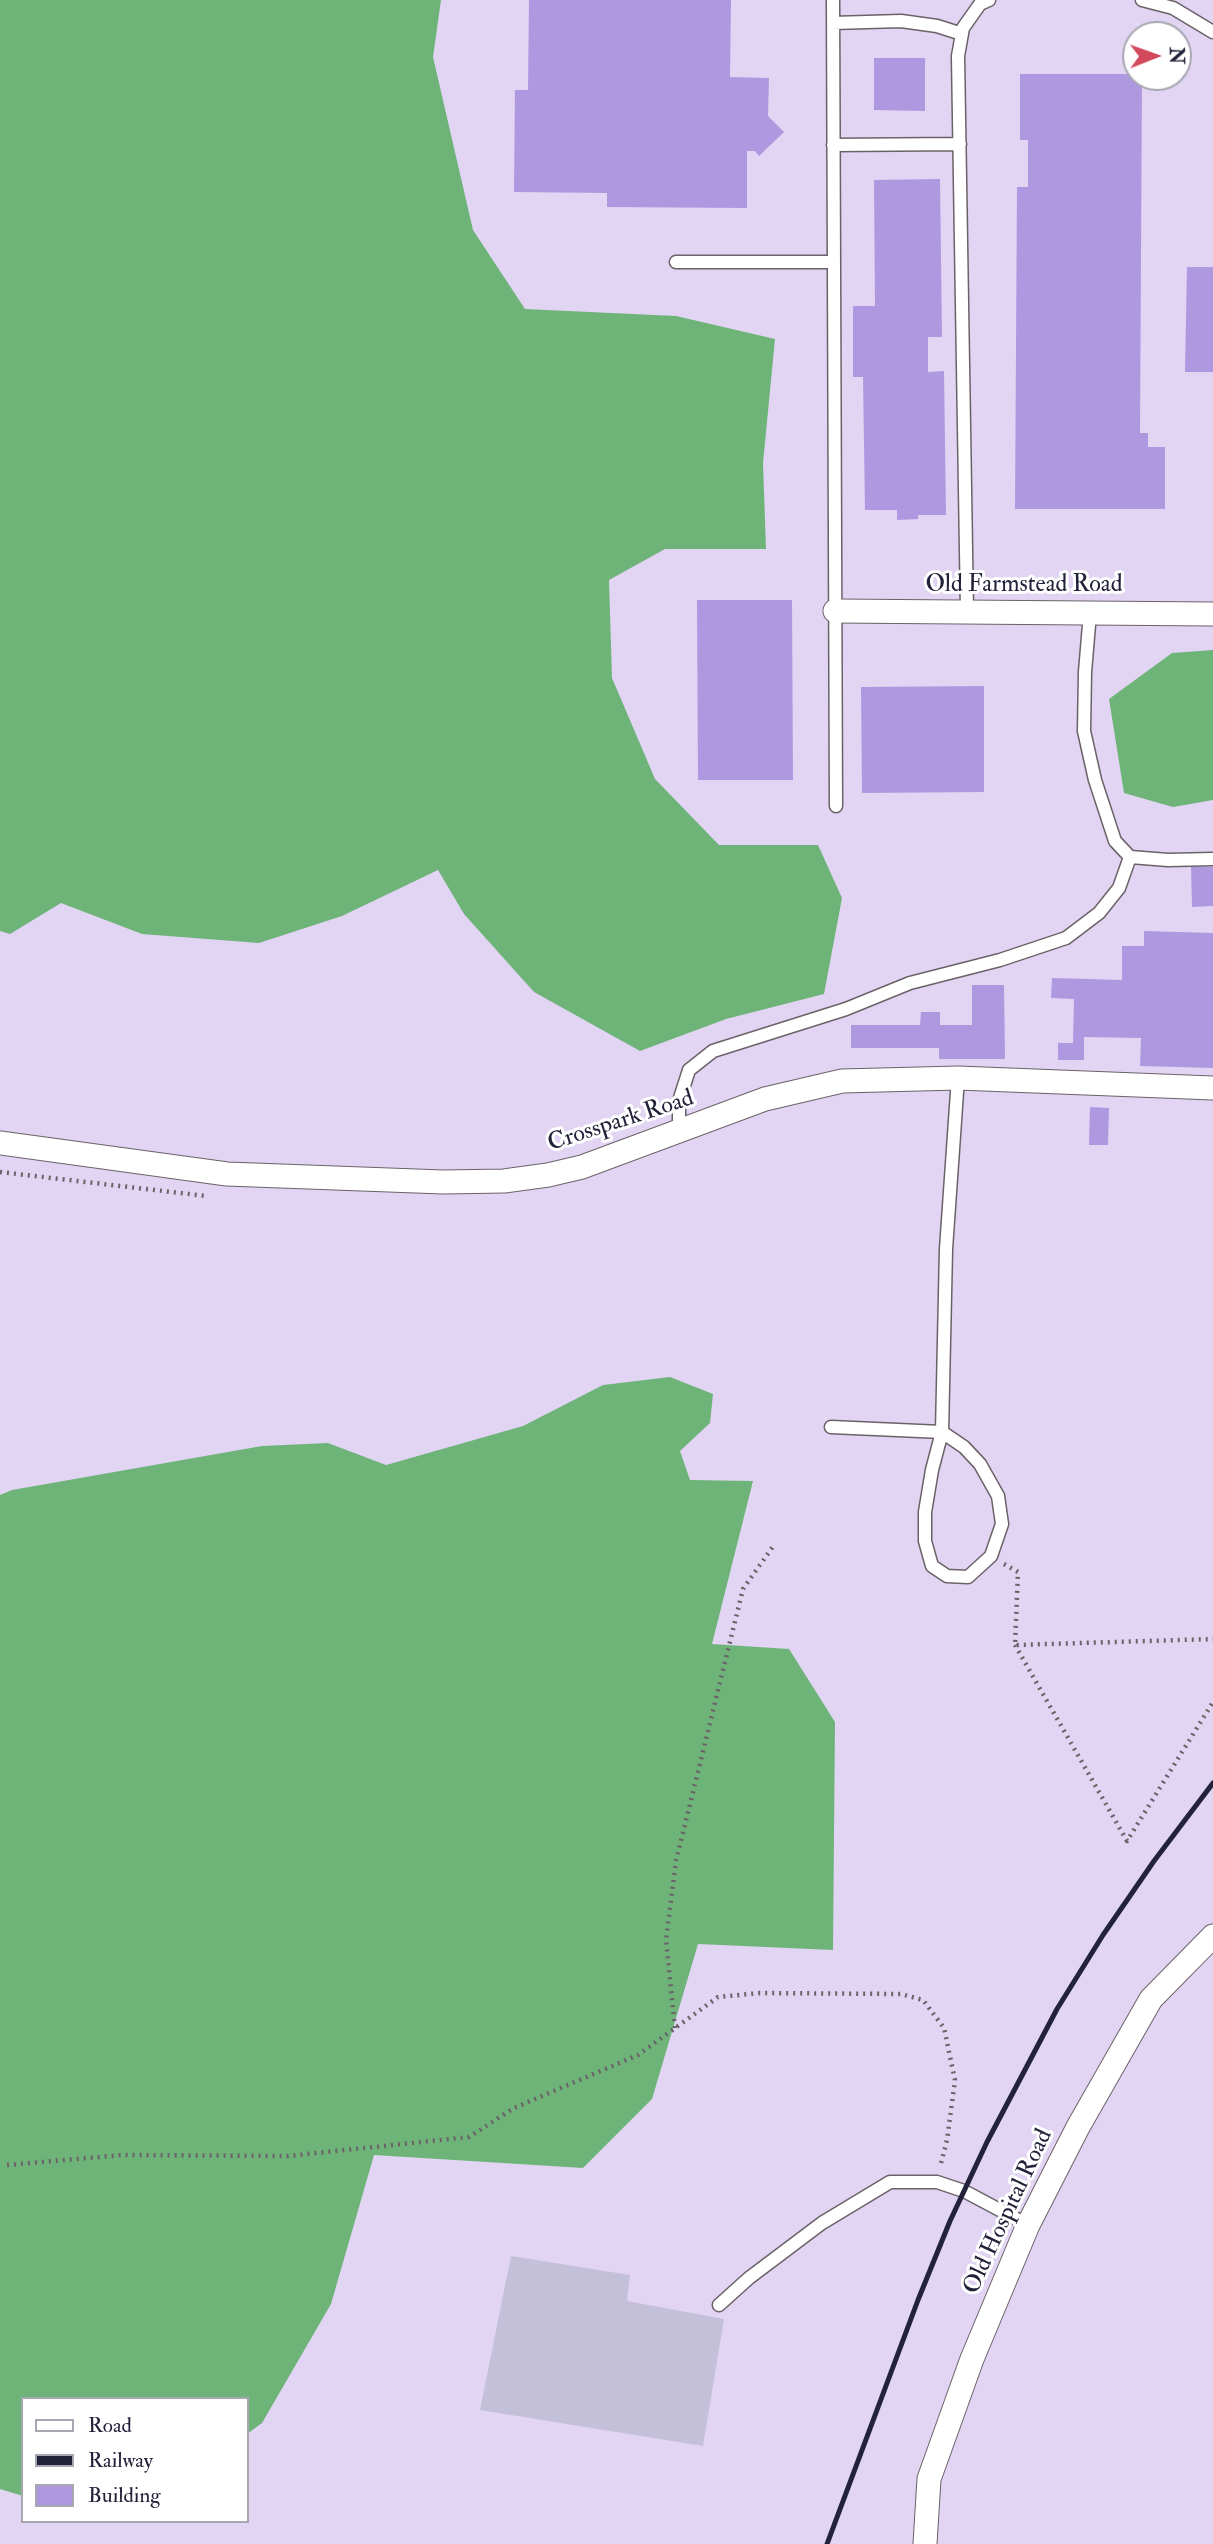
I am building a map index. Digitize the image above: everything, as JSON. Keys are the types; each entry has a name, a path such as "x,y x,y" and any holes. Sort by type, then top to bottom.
{"street":[{"name":"Old Farmstead Road","path":"835,611 1213,614"},
{"name":"Crosspark Road","path":"0,1143 227,1174 504,1181 582,1167 765,1099 842,1081 958,1078 1213,1088"},
{"name":"Old Hospital Road","path":"925,2544 929,2479 972,2359 1028,2225 1078,2127 1151,1999 1213,1936"}],"lane":[{"path":"833,0 836,806"},
{"path":"967,612 958,56 963,28 980,4 989,0"},
{"path":"1142,0 1173,8 1213,32"},
{"path":"833,23 901,21 937,26 962,34"},
{"path":"833,145 960,144"},
{"path":"677,262 834,262"},
{"path":"1090,613 1084,731 1095,780 1115,842 1130,857 1213,859"},
{"path":"680,1132 679,1101 689,1070 713,1051 846,1009 910,983 1000,960 1066,938 1099,913 1119,888 1130,857"},
{"path":"831,1427 942,1432 964,1447 979,1464 998,1496 1002,1524 992,1556 968,1577 947,1576 932,1566 925,1541 925,1512 942,1432 946,1249 958,1078"},
{"path":"719,2305 749,2278 822,2223 890,2182 937,2182 964,2190 1028,2225"}],"path":[{"path":"0,1172 210,1196 227,1174"},
{"path":"675,2028 666,1940 676,1861 743,1589 774,1545"},
{"path":"992,1556 1018,1572 1015,1645 1127,1841 1213,1702"},
{"path":"1015,1645 1213,1639"},
{"path":"7,2165 122,2155 288,2156 469,2137 514,2108 638,2055 718,1997 760,1993 901,1994 923,2000 944,2028 955,2080 947,2140 937,2182"}],"shaded area":[{"path":"0,0 1213,0 1213,2544 0,2544"},
{"path":"511,2256 630,2275 627,2301 724,2319 703,2446 480,2410"}],"green space":[{"path":"0,0 441,0 433,57 473,230 525,309 676,316 775,339 763,463 766,549 665,549 609,580 612,678 655,779 719,845 818,845 842,898 824,994 726,1019 640,1051 534,992 464,914 438,870 342,916 259,943 142,934 61,903 10,934 0,931"},
{"path":"1213,650 1213,800 1173,807 1124,793 1109,699 1172,653"},
{"path":"670,1377 713,1394 710,1423 680,1451 690,1480 753,1481 712,1644 789,1649 835,1722 833,1950 698,1944 652,2099 583,2168 374,2155 331,2304 262,2423 248,2433 248,2397 21,2397 21,2495 0,2489 0,1495 12,1490 262,1446 328,1443 386,1465 523,1426 603,1385"}],"building":[{"path":"529,0 731,0 730,77 769,78 768,116 784,132 759,156 755,151 747,151 747,208 607,207 607,193 514,192 515,90 528,90"},
{"path":"874,58 925,58 925,111 874,110"},
{"path":"1020,74 1122,74 1122,91 1142,91 1140,433 1148,433 1148,447 1165,447 1165,509 1015,509 1017,187 1028,187 1028,140 1020,140"},
{"path":"940,179 942,337 928,337 928,372 944,371 946,515 918,515 918,519 897,520 897,510 865,510 863,377 853,377 853,306 875,306 874,180"},
{"path":"1187,267 1213,267 1213,372 1185,372"},
{"path":"697,600 792,600 793,780 698,780"},
{"path":"984,686 984,792 862,793 861,687"},
{"path":"1191,867 1213,867 1213,906 1192,907"},
{"path":"1144,931 1213,933 1213,1068 1140,1066 1141,1038 1084,1037 1084,1060 1058,1060 1058,1043 1073,1043 1074,999 1051,998 1052,978 1122,980 1122,946 1144,946"},
{"path":"972,985 1004,985 1005,1059 939,1059 939,1048 851,1048 851,1025 920,1025 921,1012 940,1012 940,1025 972,1025"},
{"path":"1090,1107 1109,1108 1108,1145 1089,1145"}],"railway":[{"path":"827,2544 918,2300 950,2221 987,2142 1057,2009 1103,1935 1213,1783"}]}
